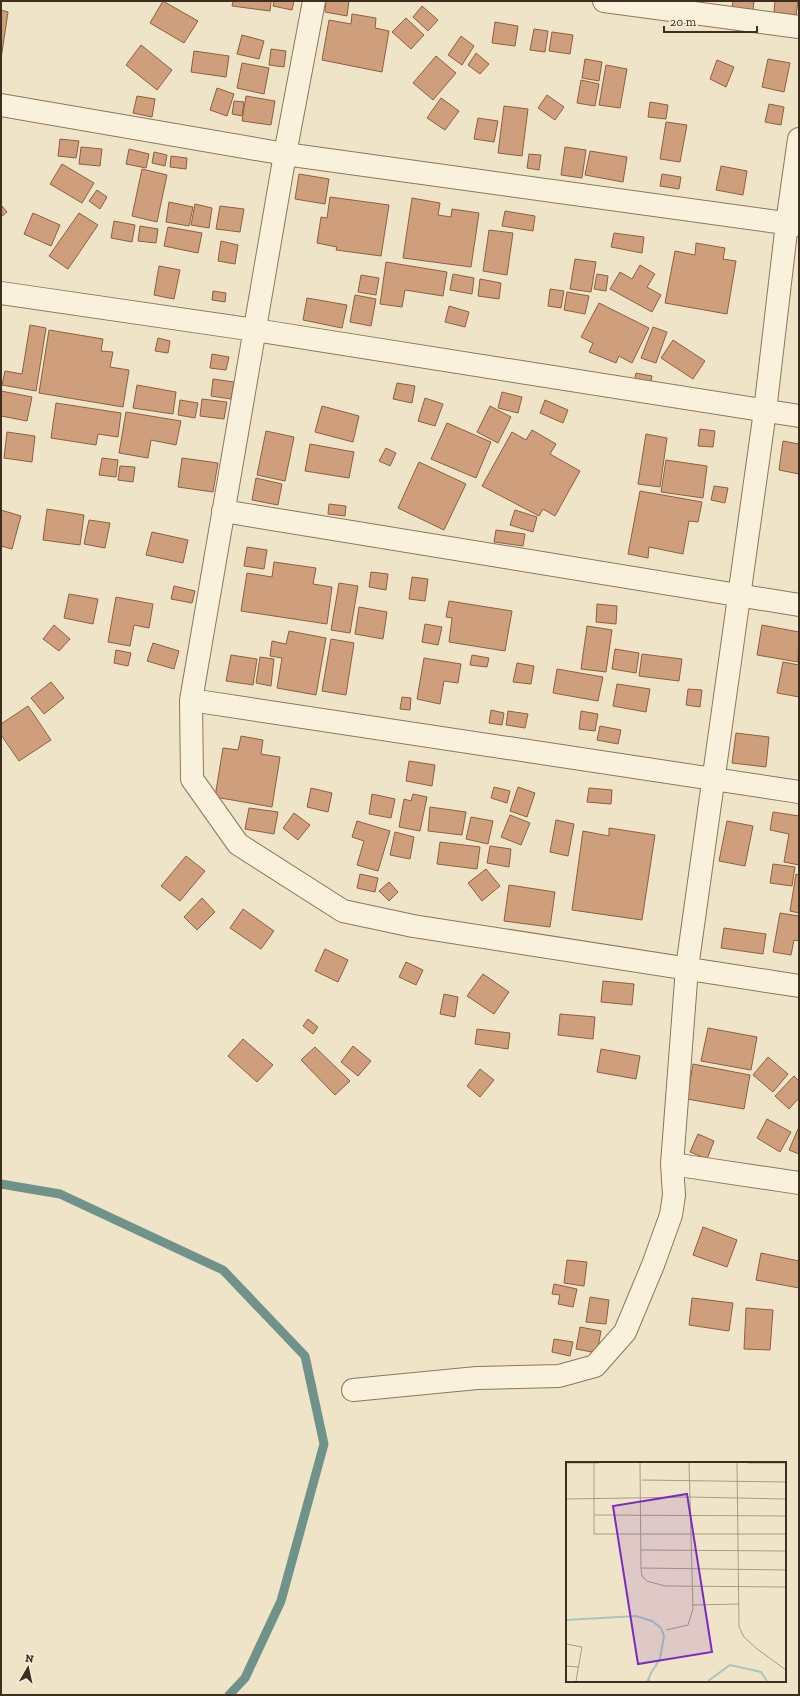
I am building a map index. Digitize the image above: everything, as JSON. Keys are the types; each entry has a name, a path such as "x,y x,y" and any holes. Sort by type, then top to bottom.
{"street":[{"path":"314,1 285,154 191,700 192,779 238,844 343,911 413,926 799,986"},
{"path":"604,1 799,27"},
{"path":"1,105 285,154 793,224"},
{"path":"353,1390 477,1378 559,1376 595,1366 625,1332 653,1265 671,1215 674,1195 672,1164 687,968 793,224 799,139"},
{"path":"1,293 255,330 799,416"},
{"path":"223,511 799,605"},
{"path":"191,700 799,792"},
{"path":"672,1164 799,1183"}],"building":[{"path":"163,1 198,21 184,43 150,23"},
{"path":"233,1 271,1 270,11 232,6"},
{"path":"274,1 294,1 292,10 273,6"},
{"path":"326,1 349,1 347,16 325,12"},
{"path":"733,1 754,1 753,10 732,7"},
{"path":"775,1 798,1 796,15 774,12"},
{"path":"422,6 438,20 428,31 413,17"},
{"path":"1,10 8,12 1,59"},
{"path":"352,14 376,18 375,28 389,31 382,72 322,60 329,20 351,24"},
{"path":"406,18 424,35 411,49 392,32"},
{"path":"495,22 518,26 515,46 492,43"},
{"path":"534,29 548,31 545,52 530,50"},
{"path":"552,32 573,35 570,54 549,51"},
{"path":"242,35 264,41 259,59 237,54"},
{"path":"461,36 474,46 462,65 448,55"},
{"path":"141,45 172,70 157,90 126,65"},
{"path":"271,49 286,51 284,67 269,65"},
{"path":"194,51 229,56 226,77 191,72"},
{"path":"476,53 489,64 480,74 468,65"},
{"path":"436,56 456,73 433,100 413,83"},
{"path":"585,59 602,62 599,81 582,78"},
{"path":"768,59 790,63 784,92 762,87"},
{"path":"717,60 734,67 726,87 710,79"},
{"path":"242,63 269,68 264,94 237,88"},
{"path":"606,65 627,69 620,108 599,105"},
{"path":"581,80 599,84 595,106 577,103"},
{"path":"217,88 234,94 227,116 210,110"},
{"path":"547,95 564,107 555,120 538,108"},
{"path":"137,96 155,99 152,117 133,113"},
{"path":"246,96 275,101 271,125 242,121"},
{"path":"441,98 459,111 445,130 427,118"},
{"path":"234,101 244,102 242,116 232,114"},
{"path":"650,102 668,105 666,119 648,117"},
{"path":"769,104 784,107 781,125 765,122"},
{"path":"504,106 528,109 522,156 498,153"},
{"path":"478,118 498,121 494,142 474,139"},
{"path":"666,122 687,125 680,162 660,159"},
{"path":"60,139 79,141 76,158 58,156"},
{"path":"81,147 102,149 100,166 79,164"},
{"path":"565,147 586,150 582,178 561,175"},
{"path":"129,149 149,154 146,168 126,164"},
{"path":"590,151 627,157 623,182 585,175"},
{"path":"154,152 167,155 165,166 152,163"},
{"path":"529,154 541,155 539,170 527,168"},
{"path":"171,156 187,158 186,169 170,167"},
{"path":"62,164 94,183 82,203 50,184"},
{"path":"721,166 747,171 743,195 716,190"},
{"path":"142,169 167,175 157,222 132,216"},
{"path":"299,174 329,179 325,204 295,199"},
{"path":"662,174 681,177 679,189 660,186"},
{"path":"97,190 107,197 100,209 89,201"},
{"path":"330,197 389,205 381,256 336,250 337,247 317,243 321,217 327,218"},
{"path":"412,198 440,203 438,215 451,217 452,209 479,213 471,267 403,258"},
{"path":"169,202 193,207 189,226 166,222"},
{"path":"195,204 212,208 209,228 191,225"},
{"path":"1,205 7,212 1,217"},
{"path":"220,206 244,209 240,232 216,229"},
{"path":"505,211 535,216 533,231 502,226"},
{"path":"33,213 60,225 51,246 24,234"},
{"path":"79,213 98,225 68,269 49,256"},
{"path":"114,221 135,225 132,242 111,238"},
{"path":"140,226 158,229 156,243 138,241"},
{"path":"168,227 202,233 198,253 164,246"},
{"path":"489,230 513,233 507,275 483,271"},
{"path":"614,233 644,237 642,253 611,247"},
{"path":"221,241 238,245 235,264 218,261"},
{"path":"696,243 725,248 723,259 736,261 727,314 665,303 675,251 695,255"},
{"path":"575,259 596,262 591,292 570,289"},
{"path":"386,262 447,272 443,296 405,290 402,307 380,304"},
{"path":"640,265 655,274 647,287 661,295 652,312 610,289 620,272 632,279"},
{"path":"159,266 180,270 174,299 154,295"},
{"path":"453,274 474,278 472,294 450,290"},
{"path":"597,274 608,276 606,291 594,289"},
{"path":"361,275 379,278 376,295 358,292"},
{"path":"480,279 501,283 499,299 478,296"},
{"path":"550,289 564,291 561,308 548,306"},
{"path":"213,291 226,293 225,302 212,300"},
{"path":"567,292 589,296 585,314 564,310"},
{"path":"355,295 376,299 371,326 350,322"},
{"path":"307,298 347,305 342,328 303,320"},
{"path":"599,303 649,328 632,363 619,356 616,363 589,352 593,343 581,337"},
{"path":"449,306 469,312 465,327 445,322"},
{"path":"30,325 46,328 36,391 2,385 5,371 22,374"},
{"path":"653,327 667,332 656,363 641,358"},
{"path":"49,330 103,339 101,351 113,352 110,367 129,370 123,407 39,393"},
{"path":"158,338 170,341 168,353 155,351"},
{"path":"673,340 705,361 693,379 661,358"},
{"path":"212,354 229,357 226,370 210,368"},
{"path":"636,373 652,376 650,386 634,383"},
{"path":"213,379 234,382 231,399 211,396"},
{"path":"397,383 415,386 412,403 393,399"},
{"path":"137,385 176,392 173,414 133,408"},
{"path":"1,391 32,397 27,421 1,416"},
{"path":"502,392 522,397 518,413 498,408"},
{"path":"425,398 443,404 435,426 418,421"},
{"path":"202,399 227,402 224,419 200,416"},
{"path":"180,400 198,403 195,418 178,415"},
{"path":"545,400 568,410 563,423 540,413"},
{"path":"56,403 121,413 118,437 98,434 96,445 51,438"},
{"path":"322,406 359,416 353,442 315,432"},
{"path":"490,406 511,417 498,443 477,432"},
{"path":"126,412 181,421 176,445 151,440 148,458 119,453"},
{"path":"447,423 491,442 476,478 431,459"},
{"path":"700,429 715,431 713,447 698,446"},
{"path":"532,430 556,444 550,454 580,471 555,516 543,509 539,516 482,486 512,432 526,440"},
{"path":"266,431 294,437 285,481 257,475"},
{"path":"7,432 35,436 32,462 4,458"},
{"path":"646,434 667,438 660,487 638,484"},
{"path":"783,441 799,444 799,474 779,470"},
{"path":"310,444 354,452 349,478 305,471"},
{"path":"386,448 396,453 390,466 379,461"},
{"path":"102,458 118,460 116,477 99,475"},
{"path":"182,458 218,463 213,492 178,487"},
{"path":"666,460 707,466 703,498 661,492"},
{"path":"419,462 466,484 444,530 398,508"},
{"path":"120,466 135,467 133,482 118,480"},
{"path":"256,478 282,484 278,505 252,500"},
{"path":"714,486 728,488 725,503 711,500"},
{"path":"640,491 702,502 698,522 689,521 683,554 649,547 648,558 628,554"},
{"path":"329,504 346,506 345,516 328,514"},
{"path":"47,509 84,515 80,545 43,540"},
{"path":"1,510 21,516 12,549 1,546"},
{"path":"515,510 537,517 533,532 510,525"},
{"path":"89,520 110,523 105,548 84,544"},
{"path":"496,530 525,534 523,546 494,542"},
{"path":"152,532 188,540 183,563 146,555"},
{"path":"247,547 267,550 264,569 244,566"},
{"path":"274,562 316,568 313,584 332,587 327,624 241,611 247,573 272,577"},
{"path":"371,572 388,574 386,590 369,587"},
{"path":"412,577 428,579 425,601 409,599"},
{"path":"339,583 358,586 350,633 331,630"},
{"path":"174,586 195,591 192,603 171,599"},
{"path":"69,594 98,599 93,624 64,618"},
{"path":"116,597 153,604 149,628 134,625 130,646 108,642"},
{"path":"449,601 512,611 505,651 449,642 452,618 446,617"},
{"path":"597,604 617,606 616,624 596,622"},
{"path":"359,607 387,612 383,639 355,634"},
{"path":"425,624 442,627 438,645 422,642"},
{"path":"54,625 70,639 59,651 43,639"},
{"path":"762,625 799,632 798,662 757,655"},
{"path":"587,626 612,630 606,672 581,669"},
{"path":"289,631 326,638 316,695 277,688 282,658 270,656 272,641 286,644"},
{"path":"331,639 354,643 346,695 322,691"},
{"path":"153,643 179,651 174,669 147,661"},
{"path":"615,649 639,653 636,673 612,669"},
{"path":"116,650 131,653 128,666 114,663"},
{"path":"642,654 682,659 679,681 639,676"},
{"path":"231,655 257,659 253,685 226,681"},
{"path":"472,655 489,658 487,667 470,665"},
{"path":"260,657 274,659 271,686 256,683"},
{"path":"424,658 461,664 458,683 444,681 440,704 417,699"},
{"path":"783,662 799,665 799,697 777,693"},
{"path":"517,663 534,666 531,684 513,682"},
{"path":"557,669 603,677 598,701 553,693"},
{"path":"51,682 64,698 44,714 31,698"},
{"path":"617,684 650,689 646,712 613,706"},
{"path":"688,689 702,690 700,707 686,705"},
{"path":"402,697 411,698 410,710 400,709"},
{"path":"28,706 51,740 19,761 1,735 1,724"},
{"path":"491,710 504,713 502,725 489,723"},
{"path":"508,711 528,714 525,728 506,725"},
{"path":"581,711 598,714 595,731 579,729"},
{"path":"600,726 621,730 618,744 597,740"},
{"path":"736,733 769,737 766,767 732,763"},
{"path":"241,736 263,740 261,754 280,757 272,807 215,797 223,748 238,750"},
{"path":"409,761 435,765 432,786 406,781"},
{"path":"494,787 510,791 507,803 491,798"},
{"path":"518,787 535,793 527,817 510,811"},
{"path":"311,788 332,793 328,812 307,807"},
{"path":"589,788 612,790 611,804 587,802"},
{"path":"372,794 395,799 391,818 369,814"},
{"path":"413,794 427,797 420,831 399,827 404,799 411,801"},
{"path":"430,807 466,812 462,835 428,831"},
{"path":"249,808 278,812 274,834 245,829"},
{"path":"773,812 799,816 799,865 784,862 789,834 770,830"},
{"path":"294,813 310,825 298,840 283,828"},
{"path":"510,815 530,823 521,845 501,837"},
{"path":"471,817 493,821 488,844 466,839"},
{"path":"556,820 574,824 568,856 550,852"},
{"path":"357,821 390,831 378,871 357,865 364,841 352,837"},
{"path":"727,821 753,826 745,866 719,861"},
{"path":"609,828 655,835 642,920 572,910 583,831 609,836"},
{"path":"395,832 414,837 410,859 390,855"},
{"path":"440,842 480,847 477,869 437,864"},
{"path":"490,846 511,849 509,867 487,863"},
{"path":"186,856 205,871 180,901 161,886"},
{"path":"773,864 795,867 792,886 770,883"},
{"path":"486,869 500,886 482,901 468,883"},
{"path":"360,874 378,878 375,892 357,888"},
{"path":"796,874 799,875 799,913 790,911"},
{"path":"389,882 398,892 389,901 379,891"},
{"path":"509,885 555,892 550,927 504,921"},
{"path":"202,898 215,912 197,930 184,917"},
{"path":"243,909 274,931 261,949 230,928"},
{"path":"780,913 799,916 799,941 794,940 791,955 773,952"},
{"path":"724,928 766,934 763,954 721,948"},
{"path":"325,949 348,960 338,982 315,971"},
{"path":"406,962 423,970 416,985 399,977"},
{"path":"483,974 509,992 494,1014 467,996"},
{"path":"603,981 634,984 632,1005 601,1002"},
{"path":"444,994 458,997 455,1017 440,1014"},
{"path":"560,1014 595,1017 593,1039 558,1035"},
{"path":"308,1019 318,1027 313,1034 303,1026"},
{"path":"708,1028 757,1037 751,1070 701,1061"},
{"path":"477,1029 510,1033 508,1049 475,1044"},
{"path":"243,1039 273,1065 257,1082 228,1056"},
{"path":"353,1046 371,1061 358,1076 341,1062"},
{"path":"315,1047 350,1081 335,1095 301,1060"},
{"path":"601,1049 640,1056 636,1079 597,1072"},
{"path":"768,1057 788,1074 773,1092 753,1075"},
{"path":"693,1064 750,1075 744,1109 687,1099"},
{"path":"480,1069 494,1080 480,1097 467,1086"},
{"path":"794,1076 799,1081 799,1098 789,1109 775,1096"},
{"path":"767,1119 791,1132 780,1152 757,1138"},
{"path":"798,1129 799,1130 799,1154 789,1150"},
{"path":"698,1134 714,1141 707,1159 690,1152"},
{"path":"703,1227 737,1240 727,1267 693,1255"},
{"path":"761,1253 799,1261 799,1288 756,1280"},
{"path":"567,1260 587,1262 584,1286 564,1283"},
{"path":"554,1284 577,1289 573,1307 558,1304 560,1295 552,1294"},
{"path":"590,1297 609,1300 606,1324 586,1322"},
{"path":"692,1298 733,1303 729,1331 689,1325"},
{"path":"746,1308 773,1310 770,1350 744,1349"},
{"path":"580,1327 601,1331 597,1353 576,1349"},
{"path":"554,1339 573,1342 570,1356 552,1352"}],"waterway":[{"path":"1,1184 60,1194 223,1270 305,1356 324,1444 281,1601 245,1678 229,1695"}]}
